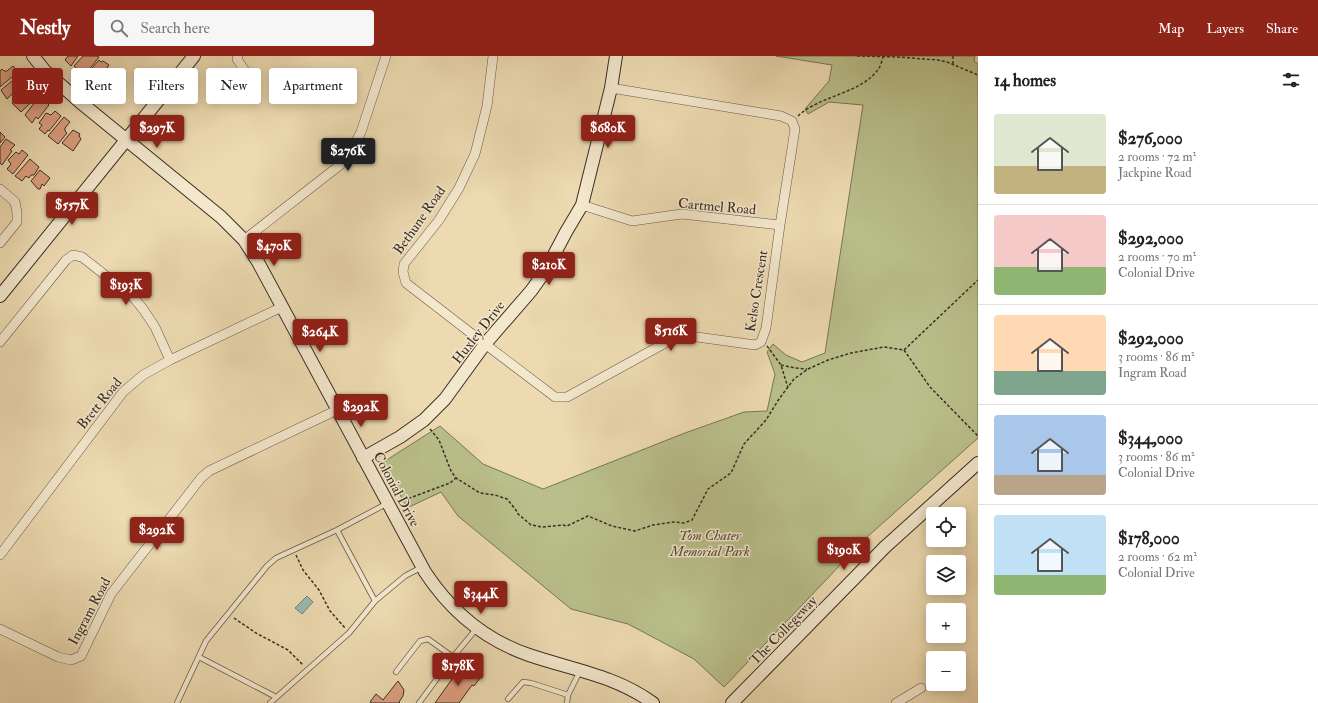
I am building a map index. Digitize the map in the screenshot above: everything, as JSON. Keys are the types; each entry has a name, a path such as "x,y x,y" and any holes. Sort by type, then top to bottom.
{"street":[{"name":"Colonial Drive","path":"33,56 45,71 62,87 195,195 221,217 244,240 258,262 422,567 446,600 461,615 502,643 529,655 616,681 653,703"},
{"path":"0,296 194,56"},
{"path":"238,56 237,59 243,68"},
{"path":"244,240 340,164 353,147 361,132 386,56"},
{"name":"Bethune Road","path":"485,344 406,283 403,272 404,264 439,220 459,188 475,154 487,106 493,56"},
{"name":"Huxley Drive","path":"363,458 400,437 424,420 445,399 485,344 531,291 546,270 582,205 611,88 616,56"},
{"path":"611,88 781,116 792,121"},
{"name":"Kelso Crescent","path":"485,344 556,397 567,397 667,342 682,337 697,337 755,345 761,342 766,328 795,129 792,121"},
{"path":"0,189 15,202 17,222 0,242"},
{"name":"Cartmel Road","path":"582,205 632,221 682,214 780,226"},
{"path":"0,342 66,260 74,255 82,257 133,297 155,326 170,360"},
{"name":"Brett Road","path":"0,555 123,392 143,376 170,360 282,307"},
{"name":"Ingram Road","path":"0,630 58,657 71,660 81,656 111,594 200,478 210,471 337,410"},
{"name":"The Collegeway","path":"732,703 885,547 978,462"},
{"path":"896,703 921,688"}],"lane":[{"path":"177,703 206,641 227,613 267,566 276,558 337,530 388,503"},
{"path":"337,530 375,602"},
{"path":"270,703 348,632 375,602 405,576 422,567"},
{"path":"419,703 453,657 478,628"},
{"path":"396,672 420,641 428,639 453,657"},
{"path":"199,657 276,697"},
{"path":"567,703 568,695 581,670"},
{"path":"508,699 523,682 531,683 568,695"}],"path":[{"path":"857,56 938,60 978,75"},
{"path":"953,56 953,65"},
{"path":"792,121 802,112 826,98 856,86 870,78 879,68 883,57"},
{"path":"904,350 978,280"},
{"path":"761,342 770,348 781,365 788,388"},
{"path":"424,420 439,440 451,471 456,478 480,493 495,495 507,499 517,513 531,525 543,527 567,526 588,516 612,526 635,531 653,525 674,522 684,523 692,520 708,489 731,473 744,444 766,420 794,379 808,369 851,352 884,347 904,350 930,387 978,436"},
{"path":"781,365 808,369"},
{"path":"388,503 402,502 450,483 456,478"},
{"path":"294,550 303,570 319,590 330,611 348,632"},
{"path":"227,613 256,632 288,650 308,669"}],"green space":[{"name":"Tom Chater Memorial Park","path":"776,56 975,56 974,61 978,64 978,438 865,539 724,687 694,659 628,624 571,609 458,516 441,492 407,508 384,464 385,461 440,426 483,464 543,489 685,433 744,412 767,411 775,374 767,352 773,344 786,355 802,362 825,353 863,105 829,102 808,114 805,109 829,81 832,65"}],"water":[{"path":"307,596 313,602 302,614 295,608"}],"building":[{"path":"68,56 78,56 71,66 65,60"},
{"path":"83,56 99,57 90,68 76,68 74,66"},
{"path":"99,60 109,65 107,68 92,68"},
{"path":"13,66 15,68 12,68 12,77 0,87 0,71 2,69 7,71"},
{"path":"12,81 12,94 7,99 1,90"},
{"path":"13,104 30,104 21,112"},
{"path":"33,104 49,105 38,119 36,117 32,123 25,115"},
{"path":"55,111 61,116 45,134 39,129 42,125 39,123 46,113 51,115"},
{"path":"64,117 70,122 65,128 67,133 58,144 48,136"},
{"path":"73,130 80,134 79,136 81,139 73,151 62,143"},
{"path":"0,132 5,137 0,143"},
{"path":"6,139 15,145 10,150 12,151 2,165 0,163 0,147"},
{"path":"22,150 28,155 13,174 7,169 11,164 8,160 16,152 19,154"},
{"path":"30,159 39,167 34,175 31,175 29,178 26,176 22,181 15,176"},
{"path":"40,170 50,178 44,186 42,184 40,189 38,189 31,181"},
{"path":"462,665 480,678 474,686 472,685 459,703 435,703"},
{"path":"398,681 404,690 403,696 399,702 400,703 370,702 376,694 383,700"}]}
